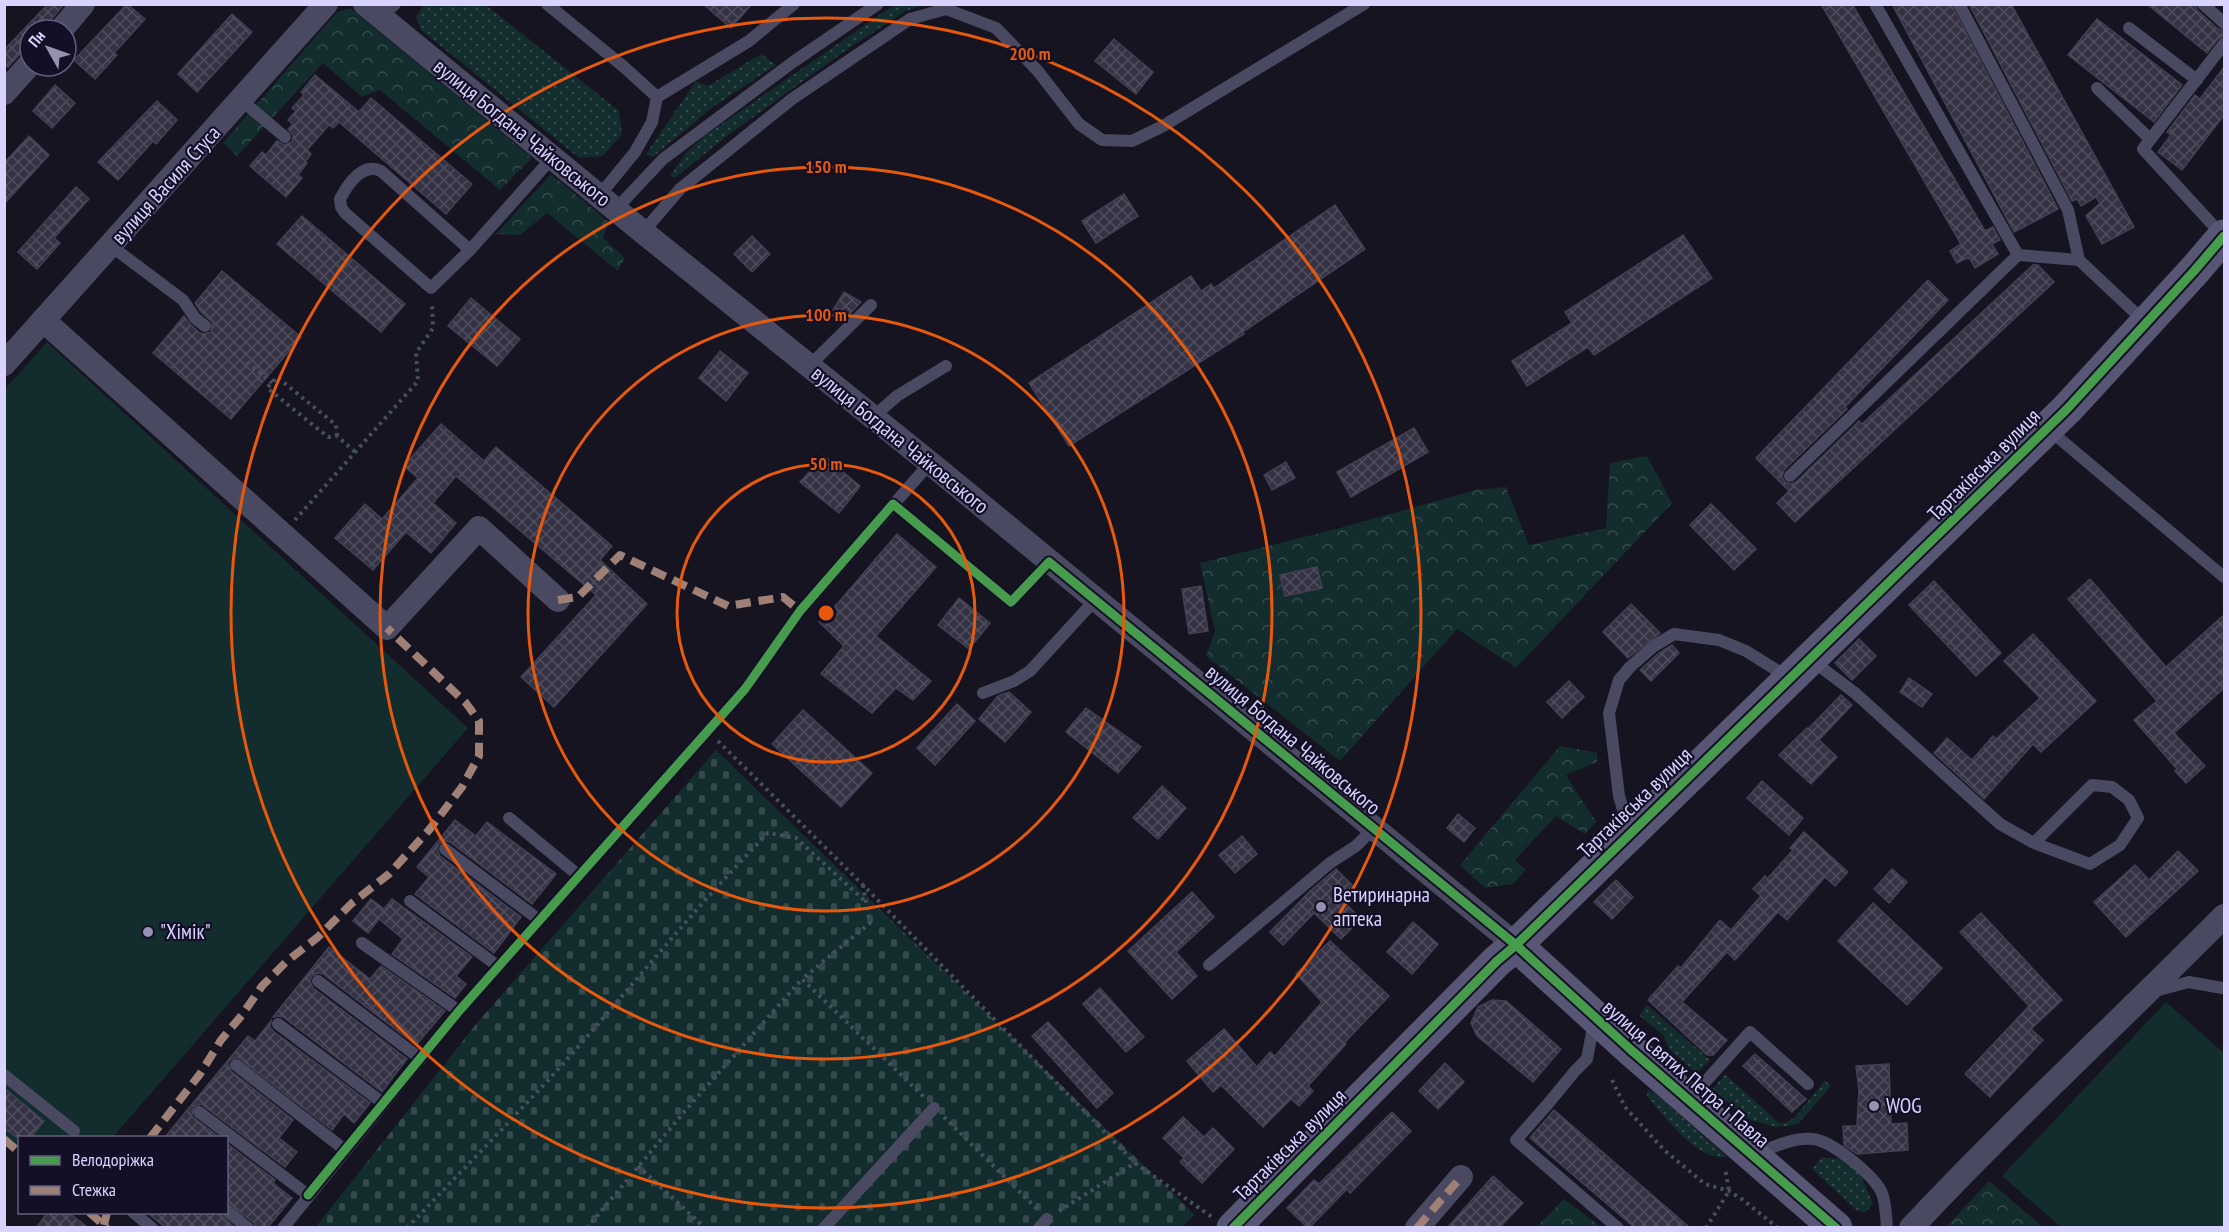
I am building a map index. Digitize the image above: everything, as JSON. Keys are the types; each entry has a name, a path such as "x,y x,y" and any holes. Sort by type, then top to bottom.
{"street":[{"path":"71,18 83,4"},
{"name":"вулиця Василя Стуса","path":"4,364 326,4"},
{"name":"вулиця Богдана Чайковського","path":"380,9 552,158 930,463 1516,945"},
{"path":"4,93 18,77"},
{"name":"Тартаківська вулиця","path":"1226,1225 1799,668 1965,510 2057,418 2224,236"},
{"path":"43,320 387,628 479,528 558,600"},
{"path":"1911,1227 1980,1155 2148,993 2224,916"},
{"name":"вулиця Святих Петра і Павла","path":"1516,945 1689,1101 1738,1162 1836,1227"},
{"path":"1417,1227 1461,1177"}],"lane":[{"path":"547,4 657,97"},
{"path":"607,203 652,122 657,97 749,42 794,4"},
{"path":"607,203 793,62 878,4"},
{"path":"643,232 680,189 792,99 910,20 946,9 996,28 1038,70 1079,124 1102,140 1132,141 1163,126 1364,4"},
{"path":"1875,4 2018,255"},
{"path":"1959,4 2068,210 2079,260 2146,323"},
{"path":"2203,4 2224,23"},
{"path":"2129,28 2197,80"},
{"path":"2224,44 2143,149 2224,236"},
{"path":"2097,88 2150,139"},
{"path":"241,100 285,137"},
{"path":"470,250 381,171 374,168 360,173 340,199 345,213 431,288 470,250 552,158"},
{"path":"111,246 183,300 195,318 205,326"},
{"path":"1790,476 2018,255 2079,260"},
{"path":"809,366 871,305"},
{"path":"873,417 897,396 946,366"},
{"path":"2057,418 2224,577"},
{"path":"283,1227 459,1011 538,919 745,688 800,611 930,463"},
{"path":"893,504 1011,602 1049,562"},
{"path":"983,693 1014,681 1030,671 1095,600"},
{"path":"1630,834 1619,796 1608,713 1619,680 1654,646 1674,634 1719,640 1799,668 1855,693 2000,824 2034,843 2090,864 2120,845 2138,818 2129,800 2112,787 2092,785 2034,843"},
{"path":"509,818 578,874"},
{"path":"1209,965 1330,862 1356,846 1373,829"},
{"path":"445,849 538,919"},
{"path":"410,901 499,966"},
{"path":"362,943 459,1011"},
{"path":"318,981 421,1059"},
{"path":"2148,993 2189,982 2223,988"},
{"path":"1595,1018 1587,1059 1515,1140 1618,1227"},
{"path":"278,1024 383,1103"},
{"path":"1689,1101 1750,1032 1808,1084"},
{"path":"236,1065 345,1150"},
{"path":"4,1076 74,1131"},
{"path":"824,1227 934,1108"},
{"path":"199,1112 308,1196"},
{"path":"1738,1162 1783,1143 1814,1139 1830,1146 1868,1174 1882,1192 1887,1227"},
{"path":"228,1212 248,1227"},
{"path":"136,1214 152,1227"}],"path":[{"path":"283,534 418,381 416,353 433,328 431,288"},
{"path":"247,362 272,383"},
{"path":"337,436 328,437 267,388 277,377 336,425 337,436 355,452"},
{"path":"707,730 1135,1162 1226,1225"},
{"path":"407,1227 590,1033 723,878 768,832 796,838 866,902"},
{"path":"587,1227 802,979 870,923 863,885"},
{"path":"802,979 934,1108 1043,1223 1135,1162"},
{"path":"1612,1080 1625,1107 1664,1150 1705,1184 1729,1191 1778,1227"},
{"path":"1706,1227 1729,1191 1738,1162"},
{"path":"638,1166 705,1227"}],"green space":[{"path":"425,4 486,5 619,111 622,134 603,156 579,158 421,30 416,16"},
{"path":"894,5 925,5 906,11 845,51 727,136 675,178 670,176 686,153 703,137"},
{"path":"350,8 532,158 500,190 380,90 362,97 323,63 237,156 223,143 337,12"},
{"path":"761,54 776,65 713,107 653,157 646,154 696,81 708,86"},
{"path":"551,174 609,222 603,238 625,258 618,271 547,213 520,235 496,234"},
{"name":"\"Хімік\"","path":"47,342 468,728 114,1136 18,1136 18,1148 5,1136 5,389"},
{"path":"1647,456 1672,503 1516,668 1457,629 1340,761 1206,656 1215,631 1200,563 1336,529 1476,490 1506,487 1529,545 1606,528 1610,463"},
{"path":"1560,746 1597,753 1597,762 1566,775 1596,822 1585,834 1556,816 1515,860 1526,870 1513,884 1485,888 1460,865"},
{"path":"716,750 1194,1214 1182,1228 315,1228 477,1023"},
{"path":"2166,1002 2224,1053 2224,1227 2061,1227 2002,1176"},
{"path":"1647,1005 1710,1060 1697,1074 1670,1050 1663,1035 1639,1015"},
{"path":"1725,1074 1778,1122 1785,1123 1794,1118 1825,1081 1831,1086 1799,1123 1776,1127 1747,1119 1713,1089"},
{"path":"1648,1090 1655,1093 1727,1157 1713,1156 1686,1139 1647,1096"},
{"path":"1822,1157 1842,1159 1859,1171 1873,1204 1865,1213 1855,1209 1812,1169"},
{"path":"1989,1181 2043,1227 1946,1227"},
{"path":"1564,1199 1601,1227 1537,1227"}],"building":[{"path":"48,4 64,4 52,18 35,18"},
{"path":"127,4 145,19 114,53 117,55 95,79 78,64 78,56"},
{"path":"703,4 752,4 731,28"},
{"path":"1821,4 1852,4 1985,231 1993,227 2000,240 1992,244 1998,254 1975,268 1969,257 1957,263 1950,251 1961,244"},
{"path":"1892,4 1951,4 2058,209 2014,232"},
{"path":"1969,4 2011,4 2134,227 2102,244 2086,216 2100,203 2096,197 2081,206 2077,199 2072,201"},
{"path":"2147,4 2195,4 2197,10 2218,29 2224,31 2224,36 2218,39 2207,53"},
{"path":"232,14 252,32 197,92 178,74"},
{"path":"2097,19 2182,85 2154,122 2068,55"},
{"path":"18,35 18,56 8,67 4,64 4,50"},
{"path":"1114,39 1153,72 1136,94 1095,61"},
{"path":"2224,67 2224,115 2182,170 2158,152 2171,135 2167,132 2195,95 2200,99"},
{"path":"315,75 359,112 371,98 472,184 446,214 339,122 333,128 329,125 307,150 311,154 298,175 302,178 286,197 250,166 262,152 266,155 277,141 284,145 292,142 293,135 288,129 293,124 288,120 296,111 292,108 304,95 301,92"},
{"path":"55,85 75,103 52,128 33,111"},
{"path":"157,101 177,120 156,144 153,141 118,180 98,162"},
{"path":"29,136 49,155 4,204 4,163"},
{"path":"76,187 89,199 54,238 60,243 37,269 18,252"},
{"path":"1124,194 1138,216 1096,243 1082,221"},
{"path":"1335,205 1365,249 1243,332 1244,334 1069,446 1029,383 1191,276 1201,291 1211,284 1214,288"},
{"path":"302,216 405,304 381,332 277,244"},
{"path":"1683,235 1712,278 1594,355 1588,347 1527,386 1512,361 1572,323 1565,312"},
{"path":"752,236 770,254 752,272 734,254"},
{"path":"2033,265 2038,265 2054,282 1795,522 1777,503 1789,491 1756,458 1928,280 1948,300 1845,407 1847,409 1784,470 1782,477 1785,482 1791,484 1796,482 1859,421 1862,424"},
{"path":"222,271 301,337 231,419 153,353 184,316 200,333 211,332 212,322 195,303"},
{"path":"844,292 861,302 846,318 833,310"},
{"path":"471,298 520,339 497,366 448,326"},
{"path":"720,351 748,373 726,401 699,378"},
{"path":"441,424 484,461 496,447 612,546 600,560 647,604 554,707 521,677 596,595 456,476 433,503 456,523 431,553 406,532 373,570 335,538 365,504 382,519 418,478 404,466"},
{"path":"1414,428 1428,452 1351,497 1337,472"},
{"path":"824,456 860,486 839,513 800,482"},
{"path":"1286,462 1295,478 1272,490 1264,475"},
{"path":"1711,504 1756,549 1734,570 1690,525"},
{"path":"897,534 936,567 876,636 931,681 913,700 896,688 872,713 821,674 844,646 819,622"},
{"path":"1317,567 1322,588 1285,596 1280,575"},
{"path":"2090,579 2166,667 2224,615 2224,688 2174,733 2205,766 2186,783 2175,771 2177,769 2134,720 2157,701 2068,599"},
{"path":"1934,581 2001,653 1976,676 1909,605"},
{"path":"1201,586 1208,631 1189,634 1182,589"},
{"path":"959,598 990,623 969,649 938,625"},
{"path":"1631,604 1660,633 1628,658 1603,632"},
{"path":"2033,634 2096,701 2041,752 2033,744 1984,799 1934,753 1947,738 1972,760 1993,736 1996,739 2040,698 2004,661"},
{"path":"1859,639 1876,656 1852,680 1835,663"},
{"path":"1672,645 1679,653 1651,681 1640,670"},
{"path":"1909,678 1932,694 1922,707 1900,692"},
{"path":"1569,681 1584,697 1562,718 1547,702"},
{"path":"1009,692 1031,712 1005,742 979,719 998,696"},
{"path":"1841,695 1852,705 1819,740 1837,757 1811,784 1779,755"},
{"path":"957,704 975,721 935,765 917,748"},
{"path":"1086,708 1141,747 1118,773 1066,732"},
{"path":"803,710 872,773 841,807 772,744"},
{"path":"1762,781 1803,818 1789,835 1747,798"},
{"path":"1162,786 1186,808 1158,839 1133,818"},
{"path":"1458,814 1475,828 1464,842 1447,828"},
{"path":"455,820 476,836 487,822 556,874 532,904 450,842 445,841 439,844 437,849 440,856 521,917 494,953 415,894 429,877 417,867"},
{"path":"1804,832 1848,872 1835,886 1825,877 1787,920 1778,912 1735,960 1727,952 1682,1002 1727,1040 1713,1055 1707,1055 1648,1000 1678,966 1681,968 1720,920 1731,930 1761,896 1753,889 1765,876 1767,879 1793,850 1790,848"},
{"path":"1242,836 1257,854 1235,873 1219,855"},
{"path":"2178,851 2198,871 2126,937 2094,902 2135,865 2149,880"},
{"name":"Ветиринарна аптека","path":"1336,869 1354,887 1342,900 1361,919 1341,939 1314,913 1283,945 1270,932 1310,891"},
{"path":"1892,869 1907,882 1889,903 1874,889"},
{"path":"1616,880 1633,897 1612,919 1594,902"},
{"path":"1192,892 1214,917 1176,952 1197,976 1172,999 1128,951"},
{"path":"371,899 384,909 392,899 472,957 456,976 466,984 455,998 392,954 403,939 379,919 368,933 353,921"},
{"path":"1873,903 1942,968 1907,1005 1838,941"},
{"path":"1981,913 2062,1000 2031,1029 2043,1040 1990,1097 1965,1074 2029,1006 1960,932"},
{"path":"1413,922 1438,944 1412,974 1387,952"},
{"path":"1330,941 1389,996 1344,1043 1346,1044 1308,1086 1313,1091 1299,1106 1291,1099 1263,1127 1221,1085 1213,1092 1187,1061 1224,1029 1257,1067 1270,1052 1275,1056 1322,1002 1296,974"},
{"path":"329,947 370,979 381,966 445,1011 416,1045 323,974 318,973 312,976 310,981 313,988 407,1059 382,1092 283,1017 273,1017"},
{"path":"1100,988 1144,1037 1126,1052 1083,1004"},
{"path":"1492,1000 1506,1001 1561,1049 1533,1082 1477,1036 1471,1023 1478,1007"},
{"path":"271,1021 270,1027 273,1031 370,1103 354,1123 344,1114 332,1130 237,1057 228,1063 231,1071 293,1120 279,1138 297,1152 285,1167 201,1104 193,1107 192,1116 218,1136 166,1136 248,1036 255,1041"},
{"path":"1048,1022 1113,1093 1097,1108 1032,1036"},
{"path":"1755,1054 1806,1099 1792,1112 1743,1066"},
{"path":"1445,1063 1464,1082 1438,1109 1419,1091"},
{"name":"WOG","path":"1889,1064 1891,1124 1907,1123 1908,1150 1857,1154 1844,1145 1843,1126 1857,1126 1859,1090 1856,1066"},
{"path":"4,1088 44,1121 32,1136 16,1137 4,1128"},
{"path":"1554,1110 1689,1227 1634,1227 1530,1138"},
{"path":"1392,1112 1411,1131 1350,1193 1347,1189 1310,1227 1307,1227 1287,1208 1314,1180 1319,1184"},
{"path":"1183,1117 1204,1137 1213,1128 1234,1149 1202,1183 1180,1162 1184,1158 1163,1138"},
{"path":"228,1145 275,1180 273,1183 292,1198 268,1227 256,1227 253,1222 228,1203"},
{"path":"1493,1176 1523,1203 1500,1227 1448,1227"},
{"path":"47,1214 71,1214 87,1227 37,1227"},
{"path":"149,1214 220,1214 234,1227 165,1227"}],"marked path":[{"path":"558,600 578,597 620,555 728,606 783,597 800,611"},
{"path":"152,1136 200,1074 221,1040 262,986 287,961 318,937 352,903 389,874 429,830 462,787 479,756 479,721 466,703 387,628"},
{"path":"4,1139 18,1151"},
{"path":"1417,1228 1461,1177"},
{"path":"91,1214 107,1228"},
{"path":"104,1225 107,1214"}],"cycle path":[{"path":"1233,1228 1497,961 2067,409 2224,236"},
{"path":"308,1195 459,1011 745,689 800,611 893,504 1011,602 1049,562 1516,945 1630,1049 1836,1228"}],"place":[{"name":"Ветиринарна аптека","path":"1321,907"},
{"name":"\"Хімік\"","path":"148,932"},
{"name":"WOG","path":"1874,1106"}]}
